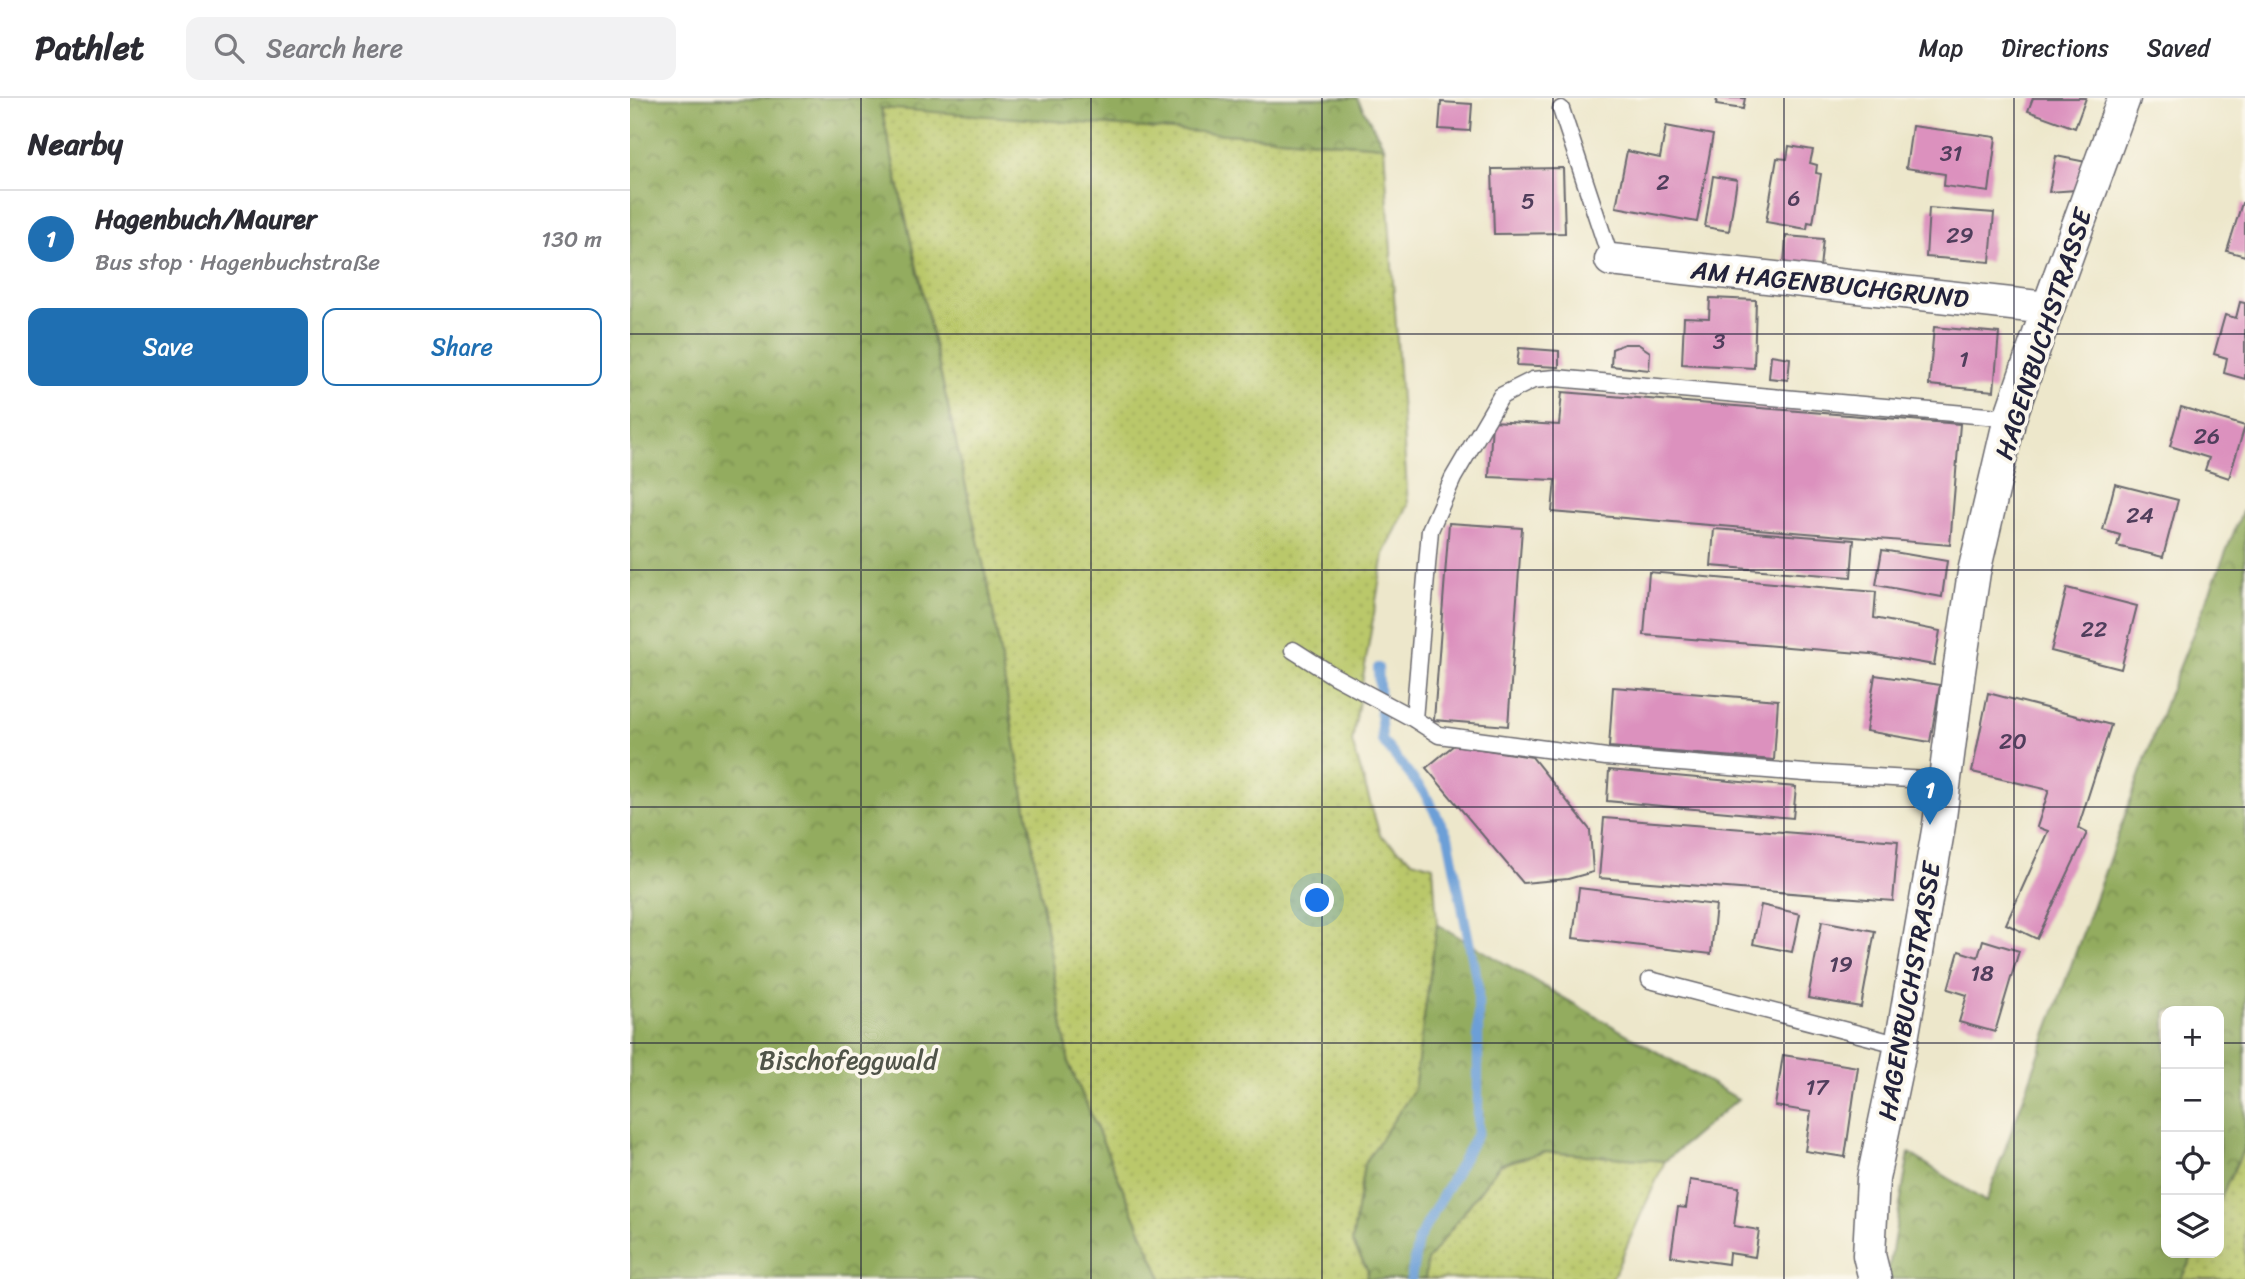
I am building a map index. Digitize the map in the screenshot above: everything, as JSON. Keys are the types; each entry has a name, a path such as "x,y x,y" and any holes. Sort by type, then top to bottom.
{"street":[{"name":"HAGENBUCHSTRASSE","path":"1875,1279 1869,1255 1873,1179 1901,1045 1939,825 1974,572 2010,418 2124,98"},
{"name":"AM HAGENBUCHGRUND","path":"1611,260 2048,308"}],"lane":[{"path":"1561,109 1611,260"},
{"path":"1414,719 1430,530 1453,478 1501,396 1532,380 1570,379 2010,418"},
{"path":"1293,650 1439,735 1606,757 1805,774 1945,781"},
{"path":"1650,980 1901,1045"}],"green space":[{"name":"Bischofeggwald","path":"630,98 1357,98 1384,146 881,108 990,594 1069,1064 1162,1279 630,1279"},
{"path":"881,107 1384,146 1408,505 1384,554 1352,742 1380,835 1412,860 1433,866 1437,924 1414,1090 1364,1164 1352,1242 1368,1271 1366,1279 1162,1279 1069,1064 990,594"},
{"path":"2242,512 2245,517 2245,1146 2224,1190 2224,1006 2161,1006 2161,1258 2192,1258 2181,1279 1887,1279 1909,1153 1986,1202 2169,693"},
{"path":"1437,924 1738,1099 1665,1161 1545,1152 1500,1164 1427,1261 1425,1279 1366,1279 1368,1271 1352,1242 1364,1164 1414,1090"},
{"path":"2245,1146 2245,1279 2181,1279 2192,1258 2224,1258 2224,1190"},
{"path":"1545,1152 1665,1161 1612,1279 1425,1279 1427,1261 1500,1165"}],"building":[{"path":"1717,98 1745,98 1743,109 1716,105"},
{"path":"2033,98 2086,98 2075,128 2028,111"},
{"path":"1441,102 1472,104 1470,131 1439,129"},
{"path":"1666,126 1713,135 1697,222 1616,207 1627,151 1660,158"},
{"path":"1912,126 1996,137 1989,192 1944,186 1945,174 1906,168"},
{"path":"1789,146 1813,150 1810,163 1817,165 1816,173 1821,174 1813,223 1808,222 1807,229 1766,222 1777,158 1787,159"},
{"path":"2056,156 2086,162 2076,190 2049,192"},
{"path":"1563,168 1565,233 1494,234 1492,169"},
{"path":"1713,176 1737,180 1729,231 1705,227"},
{"path":"2242,203 2245,204 2245,256 2227,251"},
{"path":"1929,208 1994,213 1990,262 1926,257"},
{"path":"1786,236 1823,239 1820,268 1784,265"},
{"path":"1710,298 1756,300 1754,368 1682,364 1684,317 1709,318"},
{"path":"2240,302 2245,303 2245,379 2224,373 2227,358 2214,354 2225,315 2236,318"},
{"path":"1934,327 1999,333 1994,391 1929,385"},
{"path":"1624,344 1638,344 1650,352 1649,370 1611,366 1612,349"},
{"path":"1519,348 1559,351 1559,367 1517,365"},
{"path":"1771,355 1790,358 1788,380 1769,378"},
{"path":"1562,392 1960,424 1950,545 1552,512 1555,480 1489,477 1492,421 1559,425"},
{"path":"2181,407 2245,426 2229,478 2205,470 2209,458 2170,446"},
{"path":"2115,484 2178,500 2163,557 2117,546 2120,535 2103,530"},
{"path":"1449,523 1522,528 1508,726 1434,720"},
{"path":"1714,529 1854,540 1851,577 1711,566"},
{"path":"1882,550 1947,561 1942,597 1876,585"},
{"path":"1649,572 1876,592 1874,618 1940,631 1934,665 1871,654 1644,635"},
{"path":"2067,588 2137,606 2121,669 2051,651"},
{"path":"1875,675 1940,685 1930,742 1866,731"},
{"path":"1613,687 1778,700 1774,760 1609,747"},
{"path":"1988,693 2111,725 2078,828 2087,833 2037,939 2006,924 2048,831 2037,827 2049,790 1972,772"},
{"path":"1454,745 1532,757 1590,830 1593,872 1568,879 1523,883 1426,768"},
{"path":"1609,770 1796,787 1793,818 1607,801"},
{"path":"1604,818 1898,841 1893,901 1599,878"},
{"path":"1579,888 1716,905 1711,954 1573,938"},
{"path":"1761,905 1800,914 1792,952 1753,944"},
{"path":"1822,921 1875,931 1861,1007 1808,998"},
{"path":"1983,940 2019,951 1995,1032 1959,1022 1967,995 1948,989 1959,951 1978,957"},
{"path":"1783,1055 1858,1067 1845,1157 1805,1151 1811,1112 1775,1106"},
{"path":"1690,1180 1739,1187 1734,1226 1759,1230 1755,1257 1729,1253 1728,1264 1671,1256 1678,1207 1686,1208"}],"waterway":[{"path":"1378,668 1382,740 1425,794 1448,836 1478,987 1478,1132 1418,1240 1411,1279"}],"place":[{"name":"Hagenbuch/Maurer","path":"1930,825"}]}
